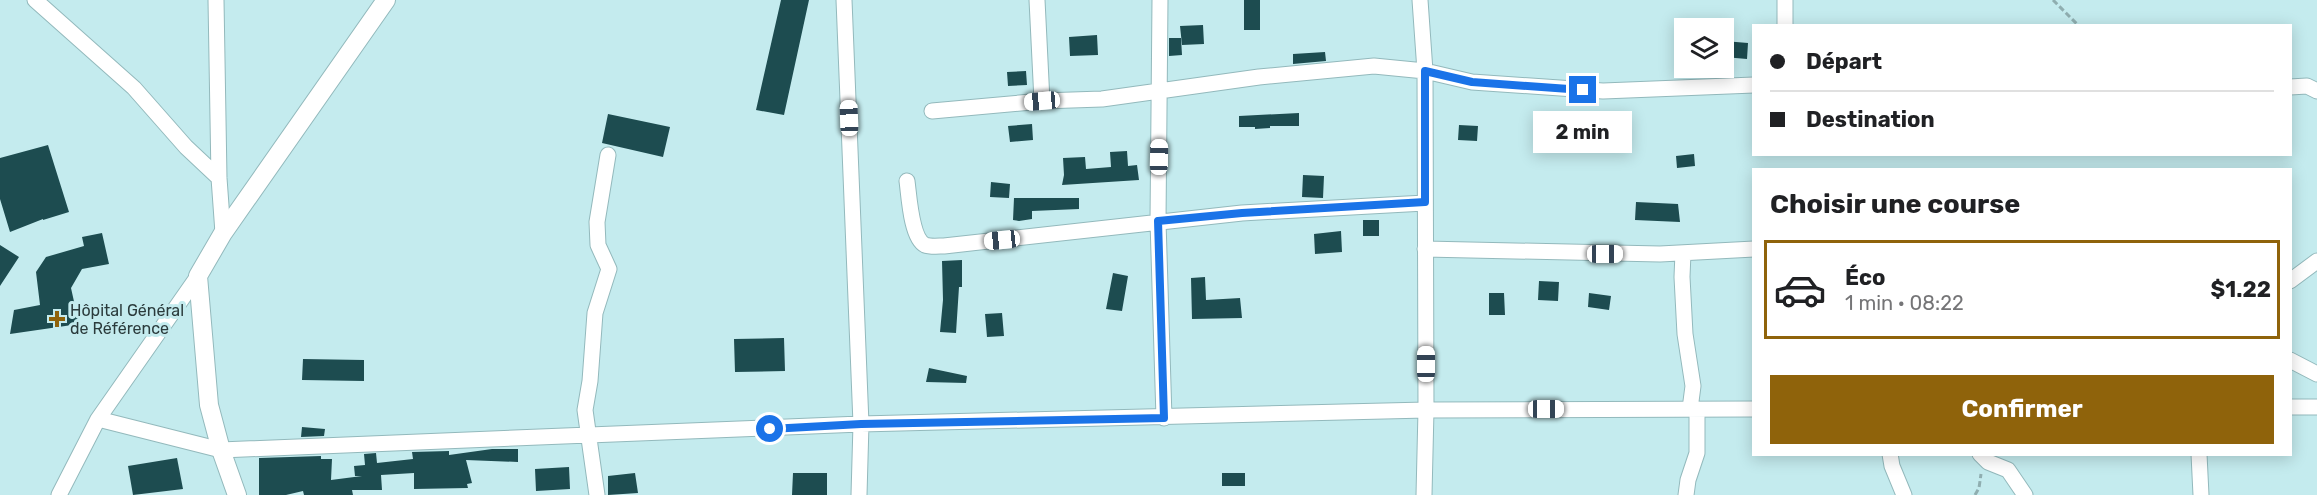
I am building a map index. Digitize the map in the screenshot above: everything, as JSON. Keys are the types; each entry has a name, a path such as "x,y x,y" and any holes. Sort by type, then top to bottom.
{"street":[{"path":"35,0 134,88 186,147 219,178"},
{"path":"216,0 219,178 223,233"},
{"path":"59,495 98,419 198,276 223,233 386,0"},
{"path":"844,0 861,424 860,495"},
{"path":"1037,0 1042,101"},
{"path":"1160,0 1161,92 1158,221 1164,418"},
{"path":"1420,0 1425,71 1424,495"},
{"path":"1785,0 1785,24"},
{"path":"932,111 1042,101 1102,99 1259,77 1374,66 1425,71 1472,82 1603,91 1752,85"},
{"path":"2292,87 2307,86 2317,91"},
{"path":"597,495 585,410 595,313 609,269 598,245 597,229 608,155"},
{"path":"907,181 918,239 925,245 944,246 1242,213 1425,202"},
{"path":"1425,249 1587,254 1683,253 1752,249"},
{"path":"1683,253 1685,334 1693,386 1697,453 1688,480 1686,495"},
{"path":"2292,280 2317,261"},
{"path":"198,276 209,405 220,450 237,495"},
{"path":"2292,361 2317,374"},
{"path":"1693,386 1717,409"},
{"path":"2292,407 2317,406"},
{"path":"98,419 220,450 590,437 861,424 1426,410 1752,408"},
{"path":"1890,456 1904,495"},
{"path":"2199,456 2201,495"},
{"path":"1984,458 2008,470 2025,495"}],"path":[{"path":"2053,0 2077,24"},
{"path":"1975,495 1979,488 1984,458"}],"building":[{"path":"781,0 809,0 784,115 756,110"},
{"path":"1244,0 1260,0 1260,30 1244,30"},
{"path":"1203,25 1204,44 1182,45 1180,26"},
{"path":"1097,35 1098,55 1070,56 1069,37"},
{"path":"1169,38 1181,38 1182,55 1169,56"},
{"path":"1734,42 1748,43 1747,59 1734,58"},
{"path":"1325,52 1326,61 1293,64 1293,54"},
{"path":"1026,71 1027,85 1008,86 1007,72"},
{"path":"1299,113 1299,126 1270,126 1270,128 1255,129 1255,127 1239,127 1239,116"},
{"path":"608,114 670,127 663,157 602,143"},
{"path":"1533,118 1555,118 1555,135 1533,135"},
{"path":"1032,124 1033,140 1010,142 1008,126"},
{"path":"1459,125 1478,126 1477,141 1458,140"},
{"path":"1586,125 1614,125 1613,146 1586,146"},
{"path":"48,145 69,212 10,232 0,199 0,158"},
{"path":"1127,151 1128,166 1137,165 1139,180 1062,185 1063,158 1085,157 1086,169 1111,167 1110,152"},
{"path":"1694,154 1695,166 1677,168 1676,156"},
{"path":"1303,175 1324,176 1323,198 1302,197"},
{"path":"991,182 1010,184 1009,198 990,197"},
{"path":"1014,198 1079,198 1079,209 1032,211 1032,219 1013,220"},
{"path":"1636,202 1678,204 1680,222 1635,220"},
{"path":"1363,220 1379,220 1379,236 1363,236"},
{"path":"1341,231 1342,252 1315,254 1314,234"},
{"path":"102,233 109,264 82,269 71,288 79,324 10,334 14,310 40,305 36,272 46,257 84,246 82,237"},
{"path":"0,245 19,257 0,286"},
{"path":"962,260 962,287 959,287 956,333 940,332 943,300 942,261"},
{"path":"1113,273 1128,276 1122,311 1106,309"},
{"path":"1205,277 1206,300 1240,298 1242,318 1192,319 1191,278"},
{"path":"1539,281 1559,282 1558,301 1538,300"},
{"path":"1489,293 1504,293 1505,315 1489,315"},
{"path":"1589,293 1611,296 1609,310 1588,307"},
{"path":"1002,313 1004,336 987,337 985,314"},
{"path":"784,338 785,371 735,372 734,339"},
{"path":"303,359 364,360 364,381 302,380"},
{"path":"929,368 967,376 966,383 926,382"},
{"path":"302,427 325,429 324,436 301,437"},
{"path":"492,449 518,449 518,462 466,460 472,483 467,484 468,488 414,489 414,473 381,475 382,490 352,490 353,495 304,495 303,491 286,495 259,495 259,458 321,456 321,459 332,459 331,480 362,476 355,476 354,466 365,465 364,454 376,453 377,463 413,459 412,452 449,451 449,455"},
{"path":"177,458 183,489 133,495 128,466"},
{"path":"569,467 570,489 536,491 535,469"},
{"path":"635,473 638,493 608,495 608,476"},
{"path":"793,473 827,473 827,495 792,495"},
{"path":"1222,473 1245,473 1245,486 1222,486"}],"place":[{"name":"Hôpital Général de Référence","path":"57,319"}],"route":[{"path":"770,429 861,424 1164,418 1158,221 1242,213 1425,202 1425,71 1472,82 1583,90"}]}
